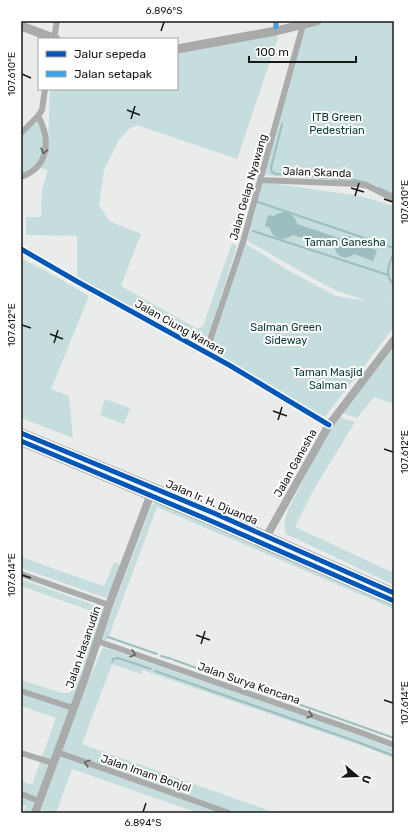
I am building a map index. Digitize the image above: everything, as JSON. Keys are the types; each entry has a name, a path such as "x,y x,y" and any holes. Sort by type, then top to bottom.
{"main road":[{"path":"178,49 276,31 317,21"},
{"path":"21,26 51,38"},
{"name":"Jalan Ir. H. Djuanda","path":"21,433 152,492 394,593"},
{"name":"Jalan Ir. H. Djuanda","path":"21,441 152,492"},
{"name":"Jalan Ir. H. Djuanda","path":"265,540 394,601"}],"street":[{"path":"54,38 58,21"},
{"path":"276,21 276,31"},
{"name":"Jalan Gelap Nyawang","path":"206,352 243,242 303,25"},
{"path":"21,133 42,110 45,90"},
{"path":"21,177 36,168 42,159 46,148 44,126 38,116"},
{"name":"Jalan Skanda","path":"260,180 359,184 368,186 394,199"},
{"name":"Jalan Ciung Wanara","path":"21,250 206,352 329,425"},
{"name":"Jalan Ganesha","path":"265,540 329,425 394,340"},
{"name":"Jalan Hasanudin","path":"34,813 74,708 109,605 152,492"},
{"path":"21,574 109,605"},
{"name":"Jalan Surya Kencana","path":"96,641 394,745"},
{"path":"21,691 74,708"},
{"name":"Jalan Imam Bonjol","path":"57,752 229,813"},
{"path":"21,753 53,763"},
{"path":"21,794 39,800"}],"green space":[{"name":"ITB Green Pedestrian","path":"333,21 394,21 394,198 359,182 263,175 303,25"},
{"path":"274,34 278,38 237,159 137,125 129,129 119,140 104,170 99,205 109,221 141,234 121,286 196,328 200,328 203,326 232,243 237,246 209,334 201,341 190,340 77,279 77,236 26,235 26,217 41,217 42,189 48,170 38,167 48,145 50,90 178,90 178,52"},
{"path":"40,118 44,148 35,167 21,175 21,135"},
{"path":"263,182 360,196 394,206 394,301 388,302 394,302 394,327 325,417 251,378 206,352 243,242 291,272 336,296 367,301 337,291 323,284 246,240 260,184"},
{"path":"21,258 89,296 51,389 69,396 73,438 21,418"},
{"path":"394,348 394,404 374,397 357,418 342,413"},
{"path":"105,399 130,408 124,424 100,415"},
{"path":"338,416 355,422 313,491 295,527 394,573 394,585 286,534 285,522 288,510"},
{"path":"156,502 394,603 394,609 157,507 109,636 106,641 101,639 152,505"},
{"path":"21,557 103,586 105,585 114,562 121,565 109,596 106,598 21,568"},
{"path":"21,579 105,609 73,707 21,691 21,680 62,693 71,692 97,613 21,586"},
{"path":"103,647 352,732 394,749 394,758 142,670 141,674 112,664 82,744 276,813 230,813 58,752"},
{"path":"21,694 72,709 39,799 21,793 21,781 32,785 56,718 21,706"},
{"path":"58,754 227,813 198,813 72,769 56,813 36,813"},
{"path":"21,795 38,801 33,813 24,813 26,806 21,804"}],"shaded area":[{"path":"283,212 292,215 297,224 339,238 350,236 357,244 377,250 373,261 354,254 348,257 343,257 338,254 335,248 293,235 285,239 277,238 272,233 270,228 265,226 268,215 274,216"}],"waterway":[{"path":"282,124 271,168 272,172 276,174 355,180 367,183"},
{"path":"379,188 394,195"},
{"path":"255,201 394,248"},
{"path":"253,231 388,275"},
{"path":"394,252 388,269 389,277 394,285"},
{"path":"108,637 157,654"},
{"path":"161,656 172,659"},
{"path":"112,662 113,659 118,658 151,669"},
{"path":"174,660 262,691"},
{"path":"155,671 394,756"},
{"path":"267,693 394,738"}],"marked path":[{"path":"276,21 276,31"}],"cycle path":[{"path":"21,249 229,365 329,425"},
{"path":"21,433 216,514 394,593"},
{"path":"21,441 209,520 394,601"}],"park label":[{"name":"Taman Ganesha","path":"345,242"},
{"name":"Salman Green Sideway","path":"286,333"},
{"name":"Taman Masjid Salman","path":"328,378"}]}
